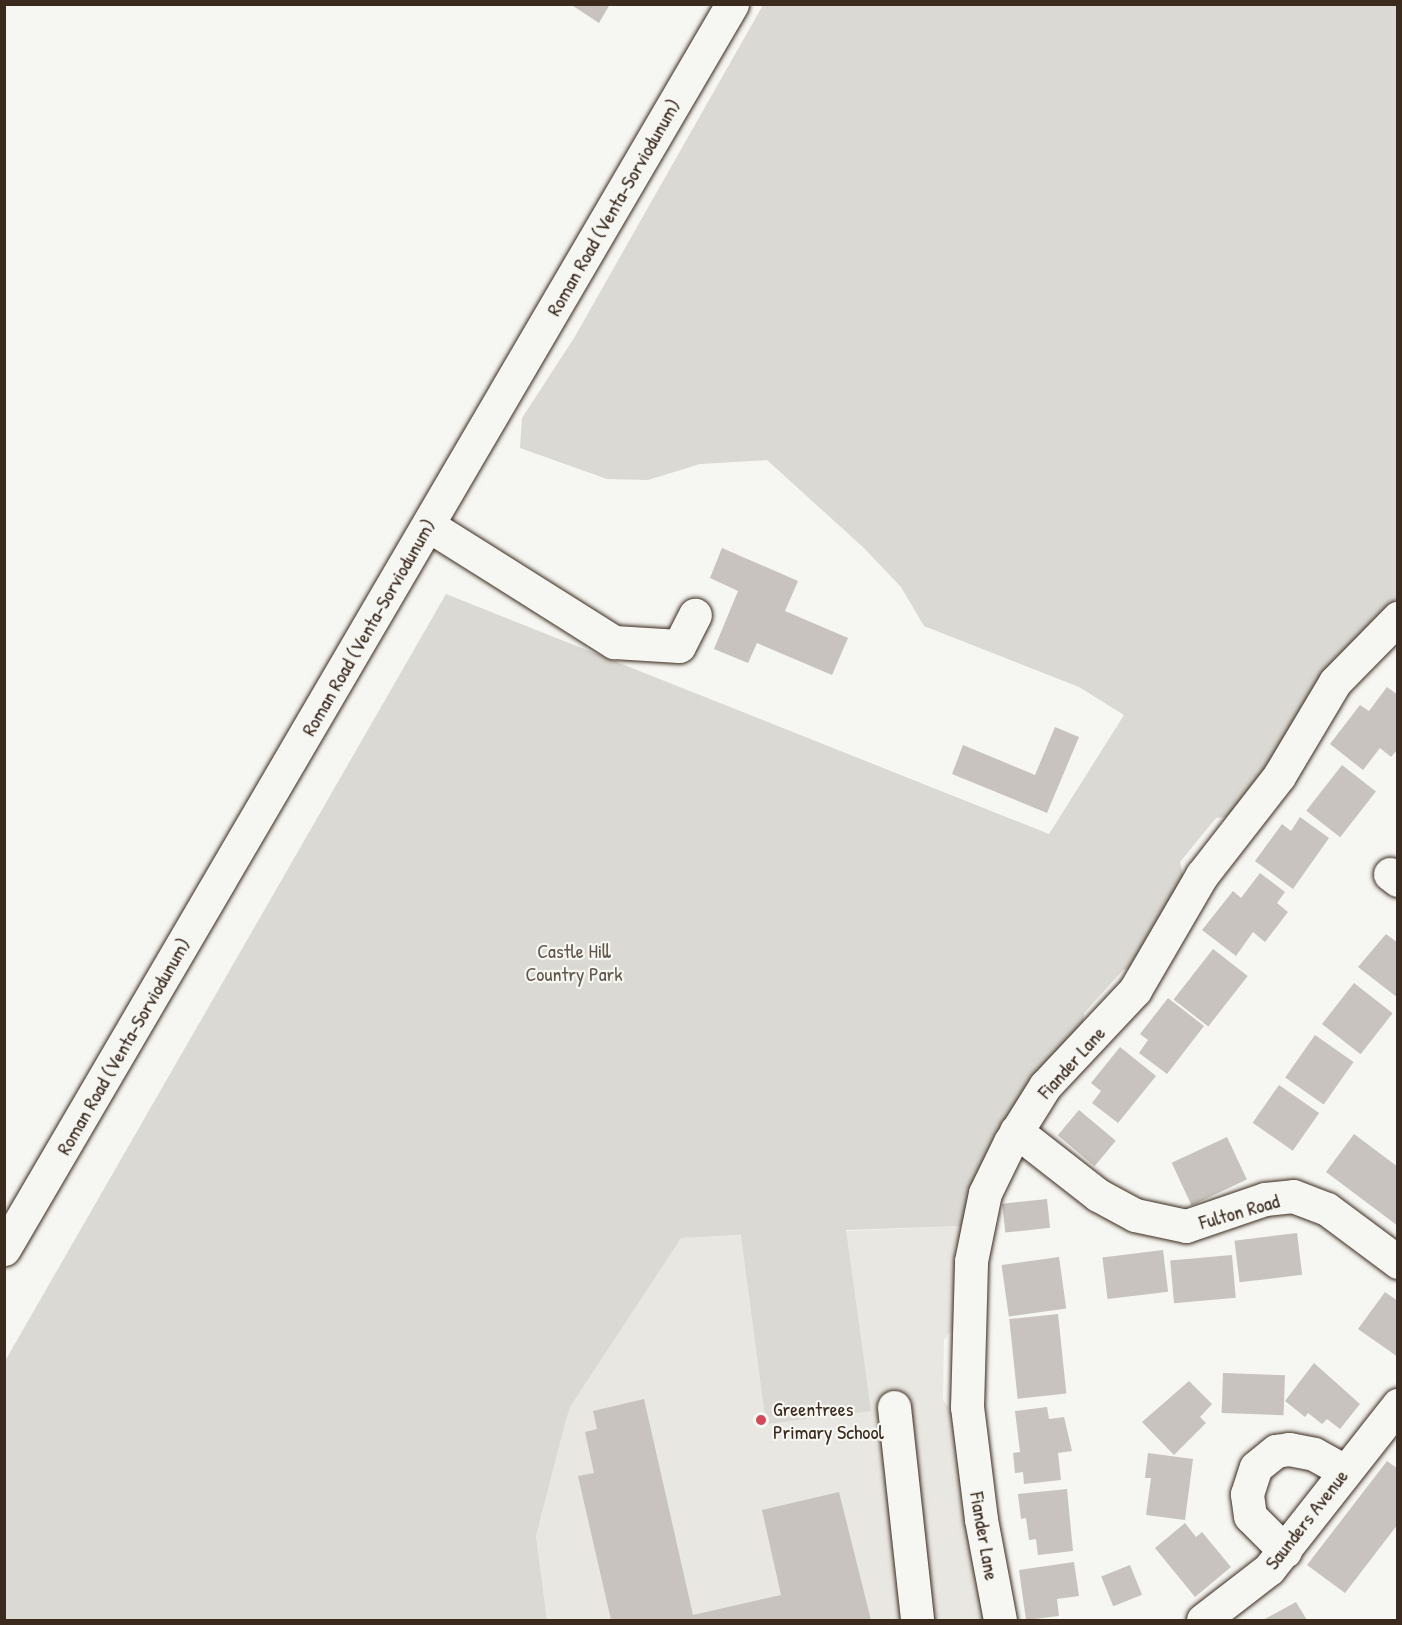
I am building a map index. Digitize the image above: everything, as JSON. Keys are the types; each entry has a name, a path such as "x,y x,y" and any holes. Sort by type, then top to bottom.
{"street":[{"name":"Roman Road (Venta-Sorviodunum)","path":"4,1249 732,4"},
{"path":"428,525 615,642 679,646 694,615"},
{"name":"Fiander Lane","path":"1000,1620 971,1449 966,1363 977,1227 985,1193 1016,1131 1045,1086 1135,990 1202,875 1279,776 1335,682 1398,618"},
{"name":"Fulton Road","path":"1016,1131 1098,1195 1135,1215 1173,1225 1193,1225 1265,1199 1293,1196 1327,1209 1398,1262"},
{"name":"Saunders Avenue","path":"1203,1620 1247,1589 1285,1551 1398,1405"},
{"path":"894,1407 917,1620"},
{"path":"1285,1551 1250,1516 1247,1494 1256,1467 1276,1451 1289,1449 1314,1454 1345,1471"}],"shaded area":[{"name":"Greentrees Primary School","path":"963,1226 957,1324 944,1340 943,1400 955,1416 984,1620 547,1620 536,1536 564,1423 570,1407 680,1238"}],"green space":[{"name":"Castle Hill Country Park","path":"763,5 1397,5 1397,598 1358,636 1233,817 1216,818 1180,862 1185,882 1137,968 1123,970 1084,1013 1083,1031 1008,1115 993,1138 963,1226 846,1230 871,1411 766,1424 741,1235 681,1238 570,1407 536,1536 547,1620 5,1620 5,1361 446,594 1049,834 1124,715 1079,687 924,626 901,587 865,549 767,460 700,464 648,480 607,479 520,448 522,418 574,338"}],"building":[{"path":"570,4 610,4 599,23"},
{"path":"722,548 798,581 785,611 848,638 832,675 757,643 748,663 714,649 738,591 710,578"},
{"path":"1387,687 1398,695 1398,749 1391,757 1380,748 1363,770 1330,744 1360,705 1369,711"},
{"path":"1055,727 1079,737 1047,813 952,774 963,745 1035,775"},
{"path":"1342,765 1376,791 1340,837 1306,811"},
{"path":"1300,817 1329,838 1293,889 1255,861 1282,824 1291,831"},
{"path":"1260,873 1285,892 1277,903 1288,912 1265,942 1253,932 1236,956 1202,930 1233,891 1241,898"},
{"path":"1386,934 1398,943 1398,998 1358,967"},
{"path":"1213,949 1248,976 1208,1027 1174,999"},
{"path":"1354,983 1393,1013 1361,1054 1322,1024"},
{"path":"1168,998 1204,1026 1167,1074 1139,1053 1148,1040 1140,1034"},
{"path":"1315,1035 1354,1062 1324,1105 1285,1078"},
{"path":"1120,1047 1156,1076 1118,1123 1092,1103 1101,1091 1091,1083"},
{"path":"1279,1085 1319,1113 1293,1151 1253,1123"},
{"path":"1079,1110 1116,1141 1095,1166 1058,1135"},
{"path":"1354,1134 1398,1167 1398,1226 1326,1172"},
{"path":"1227,1137 1247,1180 1192,1205 1172,1163"},
{"path":"1047,1199 1050,1228 1005,1233 1002,1204"},
{"path":"1297,1233 1302,1275 1240,1282 1234,1241"},
{"path":"1163,1250 1168,1292 1108,1299 1102,1257"},
{"path":"1232,1255 1236,1298 1174,1303 1170,1260"},
{"path":"1059,1257 1066,1308 1009,1317 1002,1265"},
{"path":"1385,1292 1398,1301 1398,1357 1358,1329"},
{"path":"1058,1314 1066,1394 1018,1399 1009,1319"},
{"path":"1314,1363 1360,1404 1340,1429 1327,1419 1322,1424 1308,1413 1305,1417 1285,1401"},
{"path":"1223,1373 1285,1375 1284,1415 1222,1413"},
{"path":"1189,1381 1212,1404 1200,1417 1206,1423 1174,1455 1142,1422"},
{"path":"644,1399 693,1615 781,1595 762,1510 839,1492 871,1620 611,1620 578,1476 594,1473 585,1432 597,1429 593,1411"},
{"path":"1047,1407 1049,1419 1064,1417 1072,1451 1058,1453 1061,1480 1024,1484 1023,1472 1015,1473 1013,1453 1020,1452 1015,1411"},
{"path":"1148,1453 1193,1459 1185,1520 1146,1515 1151,1478 1145,1478"},
{"path":"1387,1461 1398,1469 1398,1524 1345,1593 1307,1565"},
{"path":"1067,1489 1073,1551 1038,1555 1036,1539 1029,1540 1026,1518 1021,1519 1018,1494"},
{"path":"1185,1523 1196,1537 1202,1532 1231,1567 1195,1597 1155,1548"},
{"path":"1074,1562 1079,1596 1057,1599 1059,1616 1026,1620 1019,1570"},
{"path":"1130,1565 1142,1595 1113,1606 1101,1577"},
{"path":"1296,1602 1307,1620 1263,1620"}],"place":[{"name":"Greentrees Primary School","path":"761,1420"}]}
